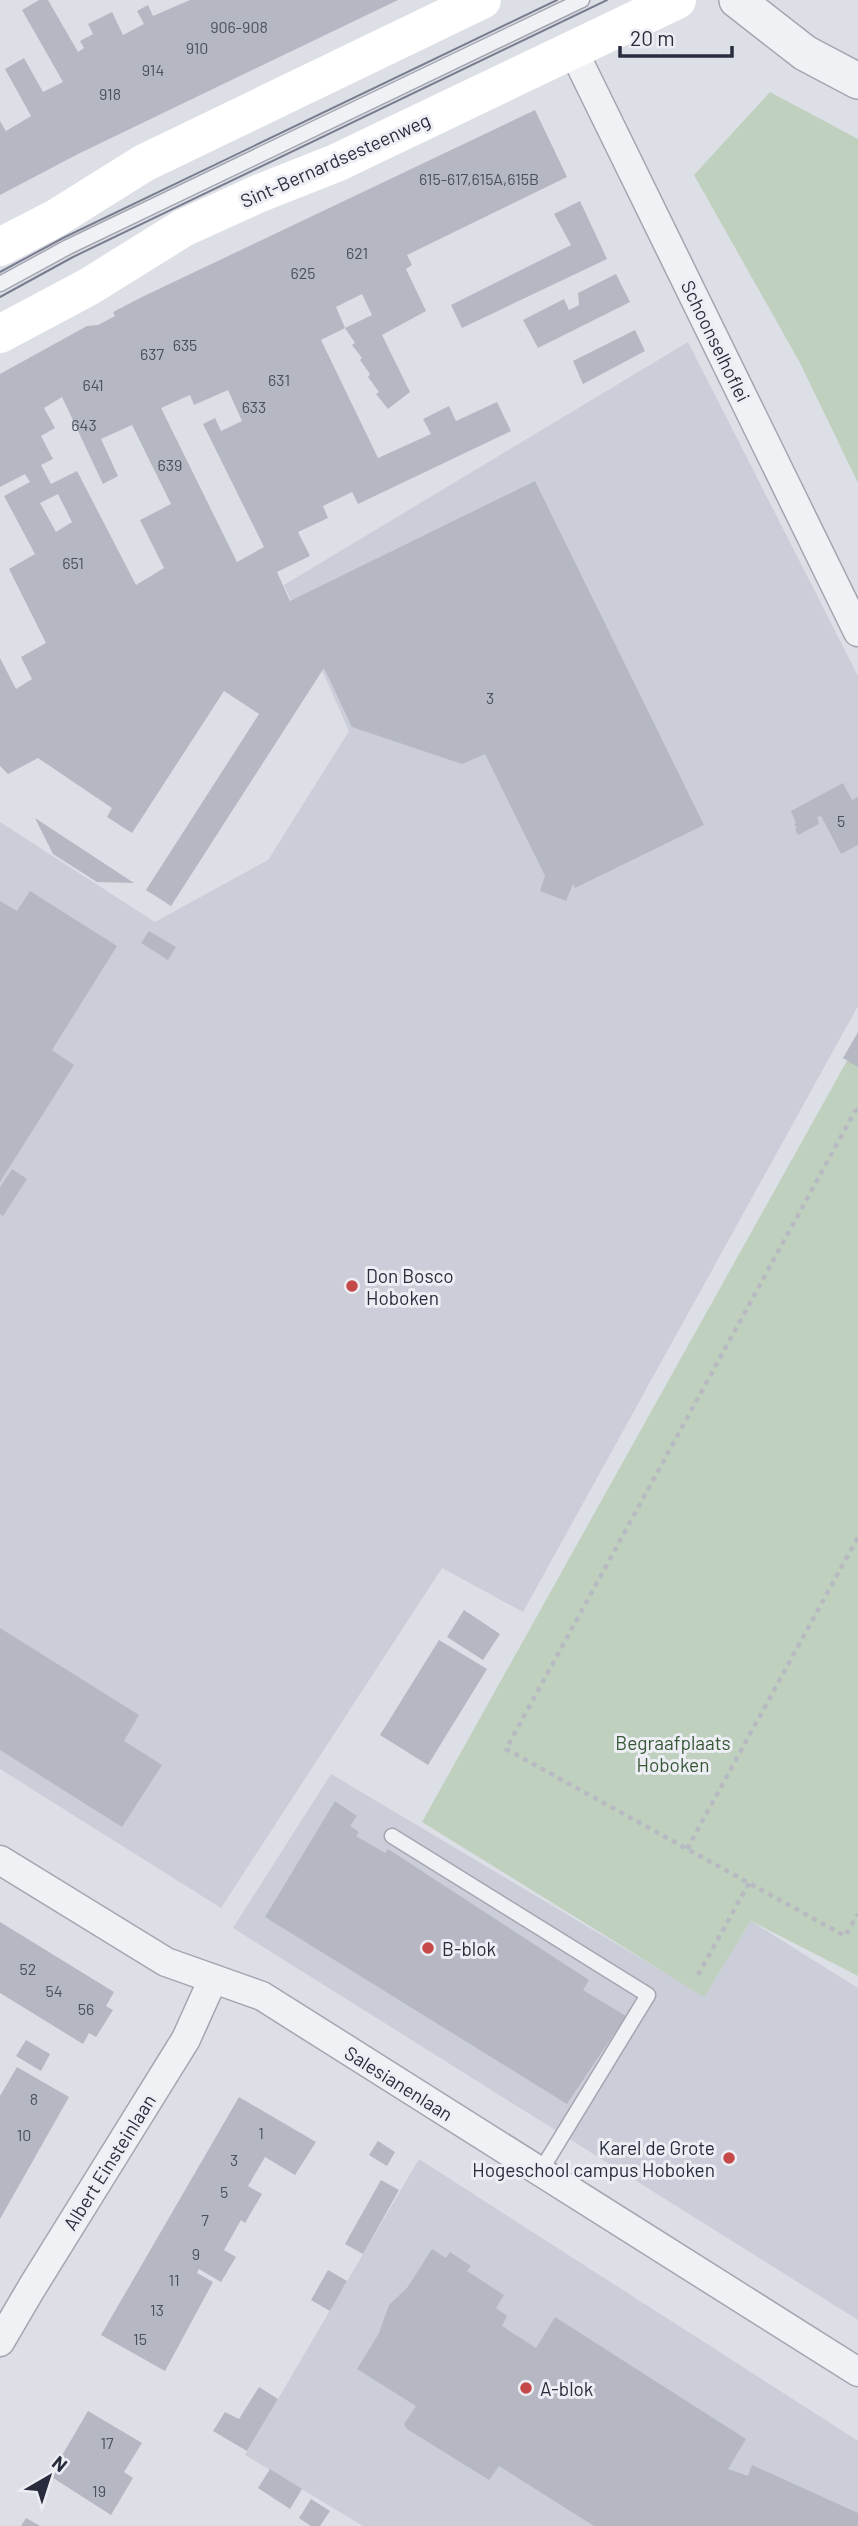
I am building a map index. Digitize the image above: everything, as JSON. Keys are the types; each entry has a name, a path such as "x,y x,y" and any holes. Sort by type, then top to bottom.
{"main road":[{"path":"0,247 68,211 144,163 482,0"},
{"name":"Sint-Bernardsesteenweg","path":"0,334 90,286 183,228 260,193 336,163 677,0"}],"street":[{"path":"737,0 805,52 858,81"},
{"name":"Schoonselhoflei","path":"573,50 858,632"},
{"name":"Salesianenlaan","path":"0,1860 166,1962 262,1996 858,2372"},
{"name":"Albert Einsteinlaan","path":"0,2342 186,2039 213,1979"}],"lane":[{"path":"0,284 80,241 583,0"},
{"path":"392,1836 648,1995 540,2172"}],"path":[{"path":"858,1110 855,1111 506,1749 845,1937 858,1914"},
{"path":"687,1849 858,1537"},
{"path":"698,1975 749,1883"}],"shaded area":[{"name":"Don Bosco Hoboken","path":"688,342 858,676 858,1006 523,1612 442,1568 221,1908 0,1769 0,822 155,922 268,860 349,731 284,585"},
{"name":"Karel de Grote Hogeschool campus Hoboken","path":"331,1774 704,1996 751,1921 858,1988 858,2320 233,1928"},
{"name":"Karel de Grote Hogeschool campus Hoboken","path":"419,2159 858,2441 858,2526 363,2526 245,2455"}],"green space":[{"path":"770,92 858,139 858,483 800,363 694,175"},
{"name":"Begraafplaats Hoboken","path":"858,1041 858,1976 751,1921 704,1997 422,1822"}],"building":[{"path":"39,0 48,0 78,52 84,48 80,41 93,34 88,24 112,12 123,35 144,24 137,11 148,5 153,16 190,0 398,0 78,154 0,195 0,121 6,131 31,116 5,69 24,58 43,92 63,82 22,10"},
{"path":"535,110 567,177 407,255 412,265 406,269 426,311 382,335 410,392 388,409 376,394 379,392 368,377 370,374 360,360 362,358 352,345 355,343 345,328 321,340 378,458 431,434 423,419 449,406 456,421 497,402 511,431 358,504 352,492 323,506 328,518 298,532 310,556 277,572 290,601 535,481 704,825 575,888 573,884 566,901 540,891 545,876 485,754 462,764 352,727 324,668 171,906 146,890 259,714 224,691 132,833 107,817 112,808 38,758 8,774 0,766 0,658 16,689 32,679 21,657 46,643 9,569 35,554 4,496 30,482 25,474 0,487 0,374 87,326 98,325 115,316 115,311 142,297","holes":["362,294 372,315 345,328 336,307","228,390 242,421 221,431 215,418 203,424 264,547 237,562 161,408 190,395 194,405","62,397 103,484 118,476 101,439 132,425 171,504 140,520 164,568 136,585 77,471 51,484 41,465 53,459 41,436 55,428 44,408","58,494 72,522 56,532 40,503"]},
{"path":"580,201 607,259 462,328 451,305 571,245 554,214"},
{"path":"616,274 630,302 538,348 523,320 564,299 569,310 579,305 578,293"},
{"path":"635,330 645,351 583,384 573,361"},
{"path":"843,783 852,800 858,797 858,845 841,854 821,816 817,817 819,824 798,835 791,811"},
{"path":"35,818 134,883 97,882 53,854"},
{"path":"30,891 117,946 52,1050 74,1065 0,1182 0,901 17,911"},
{"path":"149,931 176,947 168,960 141,943"},
{"path":"858,1032 858,1067 843,1058"},
{"path":"12,1169 27,1179 3,1216 0,1214 0,1187"},
{"path":"464,1610 500,1634 483,1660 447,1637"},
{"path":"0,1628 139,1715 124,1741 162,1765 122,1827 0,1750"},
{"path":"439,1640 487,1669 428,1765 380,1735"},
{"name":"B-blok","path":"335,1801 357,1816 350,1826 359,1832 356,1836 385,1853 388,1849 589,1980 583,1990 626,2016 567,2104 265,1917"},
{"path":"0,1922 114,1992 106,2006 113,2010 96,2037 89,2033 83,2044 0,1993"},
{"path":"26,2040 50,2054 41,2071 16,2056"},
{"path":"17,2067 69,2097 0,2219 0,2096"},
{"path":"239,2097 316,2142 295,2175 265,2157 248,2186 262,2194 245,2223 241,2220 224,2250 236,2257 221,2282 199,2269 197,2273 213,2282 165,2371 101,2335"},
{"path":"378,2141 395,2152 387,2166 369,2155"},
{"path":"381,2180 399,2190 363,2254 345,2244"},
{"name":"A-blok","path":"432,2249 446,2258 450,2252 471,2266 467,2271 504,2295 496,2308 507,2316 502,2326 536,2348 555,2317 746,2439 728,2469 748,2476 752,2465 858,2513 858,2526 594,2526 499,2466 489,2480 407,2429 404,2424 416,2406 357,2369 379,2333 389,2305 407,2288"},
{"path":"328,2270 347,2281 330,2311 311,2300"},
{"path":"259,2387 278,2399 247,2451 213,2431 225,2412 239,2419"},
{"path":"88,2411 142,2443 124,2472 133,2478 111,2515 50,2476"},
{"path":"270,2469 302,2489 290,2509 258,2488"},
{"path":"311,2499 330,2511 320,2526 311,2526 299,2518"},
{"path":"26,2518 40,2526 21,2526"}],"tram line":[{"path":"0,272 65,237 557,0"},
{"path":"0,297 73,257 607,0"}],"place":[{"name":"Don Bosco Hoboken","path":"352,1286"},
{"name":"B-blok","path":"428,1948"},
{"name":"Karel de Grote Hogeschool campus Hoboken","path":"729,2158"},
{"name":"A-blok","path":"526,2388"}]}
